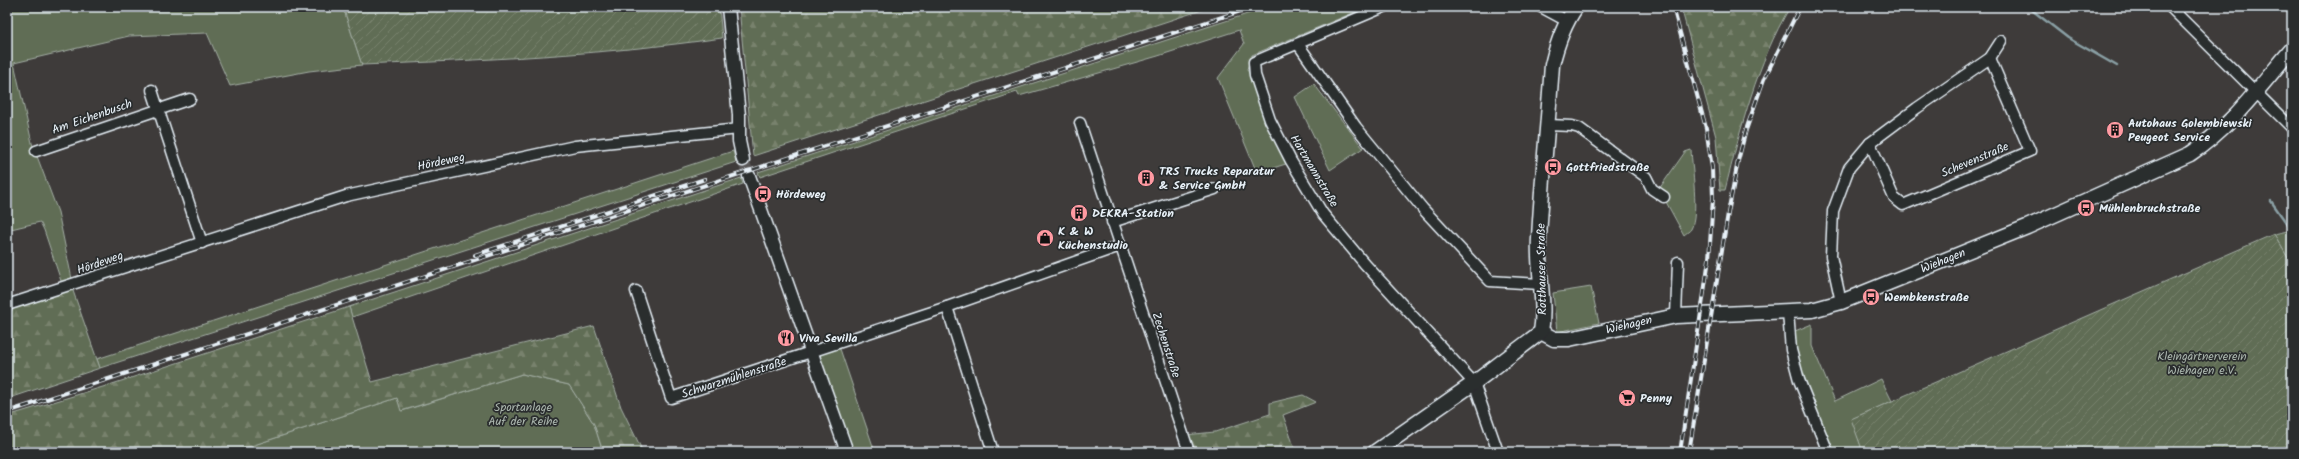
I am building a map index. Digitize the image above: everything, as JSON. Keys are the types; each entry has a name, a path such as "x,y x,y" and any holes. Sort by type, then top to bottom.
{"main road":[{"name":"Rotthauser Straße","path":"1375,452 1474,383 1540,332 1544,316 1540,284 1539,240 1552,65 1555,50 1567,21 1576,7"},
{"name":"Wiehagen","path":"1540,332 1554,339 1569,339 1650,320 1676,316 1812,310 1842,302 2027,227 2178,160 2202,146 2254,93 2292,49"}],"street":[{"path":"728,7 743,160"},
{"name":"Hartmannstraße","path":"1384,7 1254,62 1255,75 1270,120 1291,161 1323,214 1364,263 1474,383"},
{"path":"1541,7 1567,21"},
{"path":"2170,7 2254,93 2292,128"},
{"path":"1842,302 1831,256 1833,211 1849,168 1870,143 1917,108 1990,58 2001,40"},
{"path":"1298,44 1356,127 1423,209 1490,281 1540,284"},
{"name":"Schevenstraße","path":"1870,143 1894,198 1904,205 2030,151 1990,58"},
{"path":"152,90 202,243"},
{"name":"Am Eichenbusch","path":"36,151 157,108 190,99"},
{"name":"Zechenstraße","path":"1080,123 1189,452"},
{"path":"1548,125 1572,126 1579,128 1646,177 1652,189 1664,197"},
{"name":"Hördeweg","path":"7,306 346,196 575,146 739,129"},
{"path":"750,176 847,452"},
{"path":"1112,222 1215,189"},
{"path":"813,352 1120,246"},
{"path":"1676,316 1678,262"},
{"name":"Schwarzmühlenstraße","path":"636,291 671,398 813,352"},
{"path":"947,307 993,452"},
{"path":"1788,312 1791,350 1799,380 1828,452"},
{"path":"1474,383 1498,452"}],"green space":[{"path":"7,7 343,7 362,65 309,71 230,86 207,33 129,36 14,63 32,143 58,212 73,284 63,287 40,222 7,230"},
{"path":"343,7 719,7 722,38 587,53 362,65"},
{"path":"739,7 1211,7 753,156"},
{"path":"1269,7 1367,7 1252,55 1247,69 1289,163 1257,173 1218,78 1244,44 1239,30 1158,56 1019,96 1017,92 760,177 758,172"},
{"path":"1681,7 1790,7 1778,28 1759,73 1737,143 1725,190 1720,190 1716,137"},
{"path":"1314,84 1363,148 1330,170 1295,97"},
{"path":"1691,150 1695,213 1691,229 1684,235 1659,189 1685,152"},
{"path":"733,151 736,162 100,368 97,359"},
{"path":"741,178 743,184 352,317 349,307"},
{"path":"2292,230 2292,265 2274,234"},
{"name":"Kleingärtnerverein Wiehagen e.V.","path":"2274,234 2292,265 2292,452 1863,452 1851,419"},
{"path":"1591,287 1599,323 1557,332 1553,293"},
{"path":"72,288 100,368 7,399 7,307"},
{"path":"349,307 372,382 594,326 621,407 643,452 603,452 594,424 569,385 522,374 401,411 397,398 242,449 243,452 7,452 7,416 106,386"},
{"path":"1812,324 1812,346 1835,401 1881,379 1892,401 1852,419 1863,452 1830,452 1796,353 1795,331"},
{"path":"839,346 875,452 849,452 815,353"},
{"name":"Sportanlage Auf der Reihe","path":"522,374 569,385 594,424 603,452 243,452 242,449 397,398 402,411"},
{"path":"1303,395 1316,402 1283,415 1296,452 1191,452 1185,435 1215,432 1270,414 1270,403"}],"waterway":[{"path":"2028,7 2068,38 2117,66"},
{"path":"2271,201 2292,231"}],"tunnel":[{"path":"743,160 749,176"}],"railway":[{"path":"7,412 1253,7"},
{"path":"1673,7 1706,128 1712,168 1713,198 1709,259 1680,452"},
{"path":"1689,452 1728,213 1738,161 1746,130 1764,79 1800,7"},
{"path":"475,255 705,179"}],"place":[{"name":"Autohaus Golembiewski Peugeot Service","path":"2115,130"},
{"name":"Gottfriedstraße","path":"1553,167"},
{"name":"TRS Trucks Reparatur & Service GmbH","path":"1146,178"},
{"name":"Hördeweg","path":"763,194"},
{"name":"Mühlenbruchstraße","path":"2086,208"},
{"name":"DEKRA-Station","path":"1079,213"},
{"name":"K & W Küchenstudio","path":"1045,238"},
{"name":"Wembkenstraße","path":"1871,297"},
{"name":"Viva Sevilla","path":"786,338"},
{"name":"Penny","path":"1627,398"}]}
